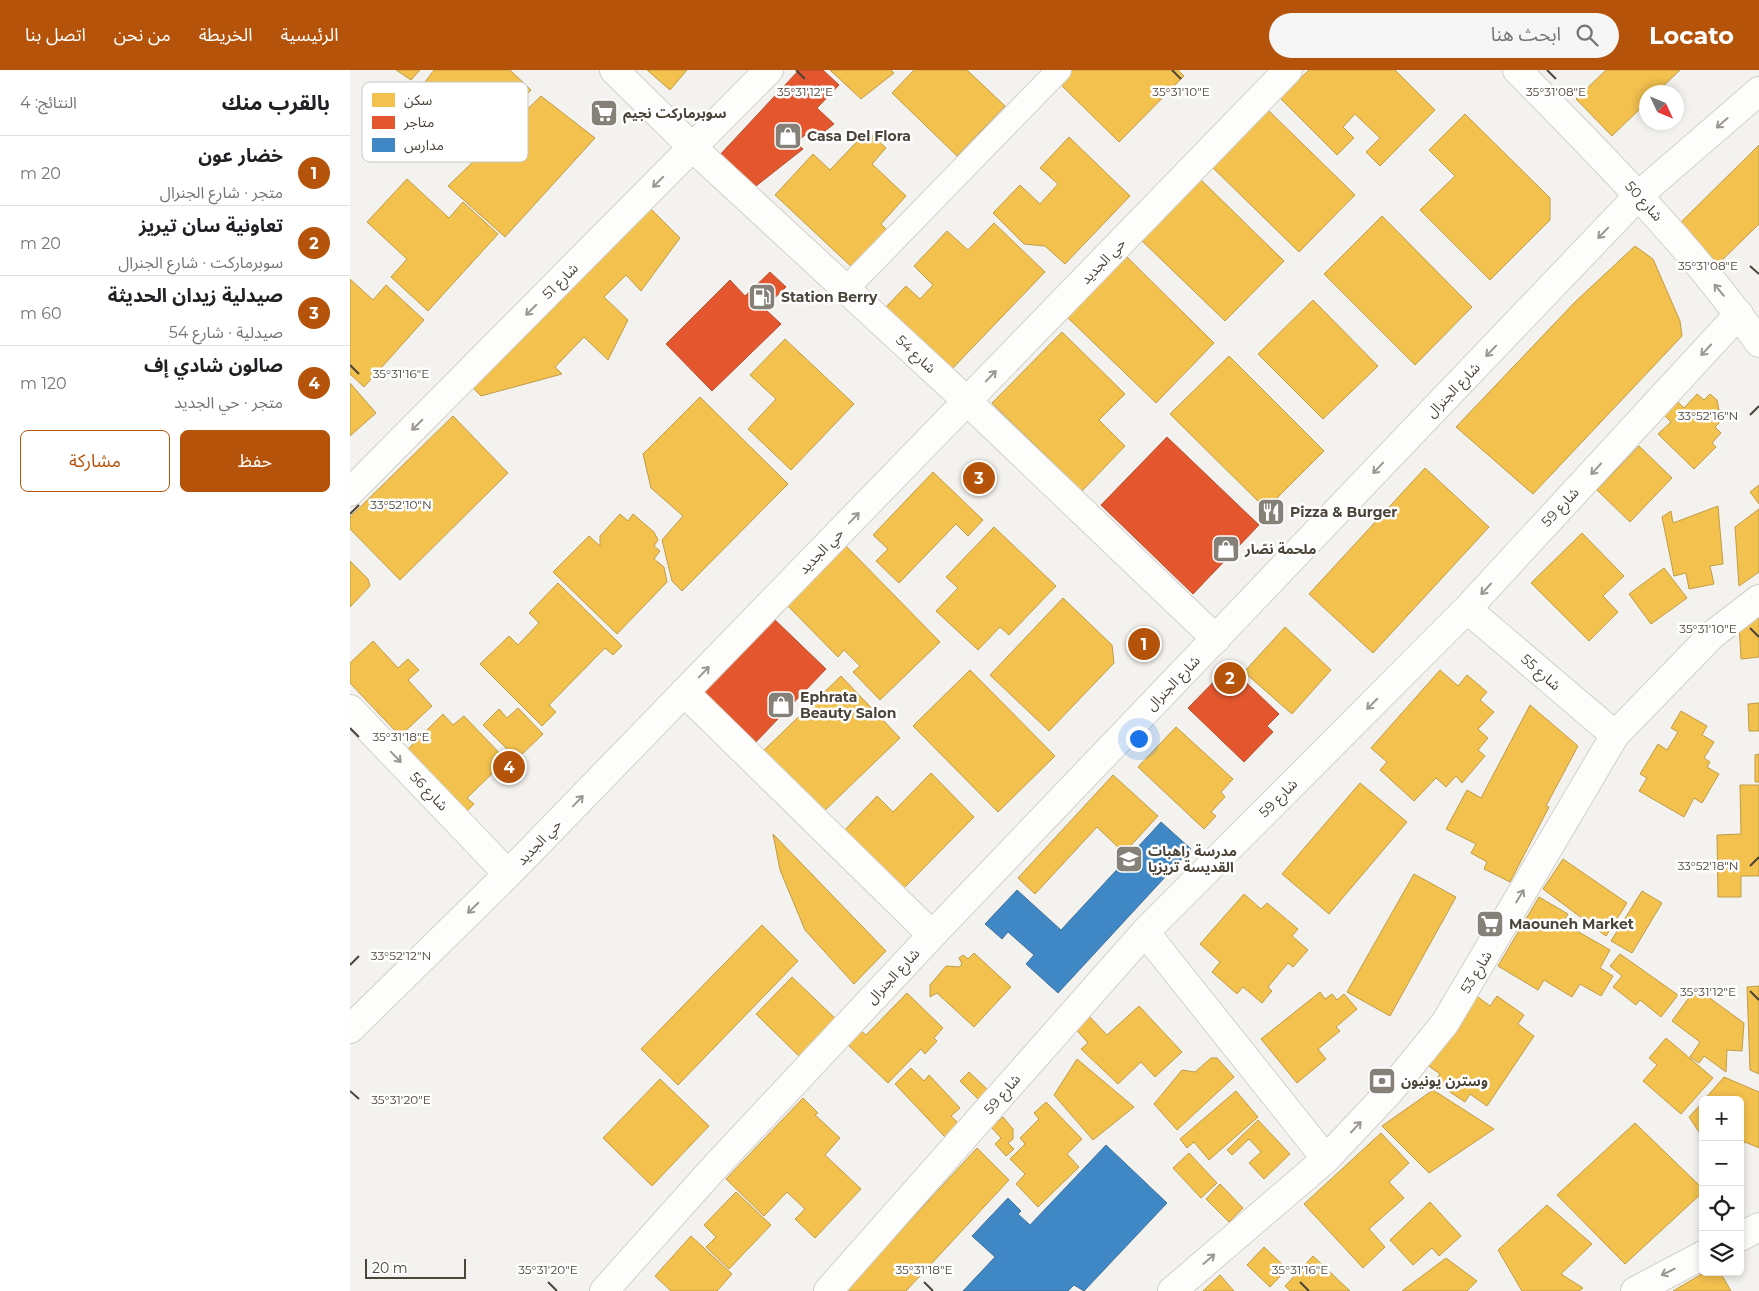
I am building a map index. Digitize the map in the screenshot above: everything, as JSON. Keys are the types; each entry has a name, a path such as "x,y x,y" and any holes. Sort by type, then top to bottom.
{"street":[{"name":"شارع 54","path":"614,70 692,148 967,401 1216,639"},
{"name":"شارع 51","path":"350,492 770,70"},
{"path":"846,289 1059,70"},
{"name":"حي الجديد","path":"350,1029 508,874 1288,70"},
{"name":"شارع 50","path":"1517,70 1640,194 1739,314 1759,342"},
{"name":"شارع الجنرال","path":"604,1291 714,1168 932,934 1640,194 1759,91"},
{"name":"شارع 59","path":"828,1291 1144,932 1467,609 1739,314"},
{"name":"شارع 53","path":"1172,1291 1326,1159 1389,1092 1445,1023 1615,735 1712,635 1759,599"},
{"name":"شارع 55","path":"1467,609 1615,735"},
{"path":"684,692 932,934"},
{"name":"شارع 56","path":"350,709 508,874"},
{"path":"1144,932 1326,1159"},
{"path":"1744,1235 1759,1227"},
{"path":"1635,1291 1699,1257"}],"building: سكن":[{"path":"396,70 420,70 411,80"},
{"path":"434,70 510,70 523,82 425,82"},
{"path":"647,70 687,70 670,90"},
{"path":"830,70 891,70 894,73 861,99"},
{"path":"914,70 967,70 1005,106 957,156 892,93"},
{"path":"1066,70 1178,70 1184,76 1119,142 1056,80"},
{"path":"1309,70 1395,70 1435,110 1380,166 1366,152 1380,138 1355,114 1343,127 1354,138 1337,155 1280,98"},
{"path":"1606,70 1680,70 1664,85 1639,85 1639,110 1612,136 1576,99"},
{"path":"541,96 595,138 505,237 448,186 473,162 528,162 528,109"},
{"path":"1265,107 1355,195 1299,252 1209,164"},
{"path":"1465,114 1550,198 1550,220 1490,280 1420,210 1455,176 1429,150"},
{"path":"867,131 886,148 872,164 906,196 881,224 892,235 857,272 775,195 813,154 830,170"},
{"path":"1069,137 1130,196 1065,264 1045,246 1024,244 993,213 1020,185 1040,204 1058,184 1040,168"},
{"path":"1759,145 1759,224 1713,269 1674,229"},
{"path":"1197,176 1284,261 1225,321 1138,237"},
{"path":"407,179 449,218 463,202 498,234 428,311 391,277 407,259 367,222"},
{"path":"651,209 680,238 641,291 626,275 604,297 628,320 608,360 584,337 555,367 562,374 481,396 473,388"},
{"path":"1382,216 1472,307 1415,365 1324,274"},
{"path":"994,223 1045,272 951,370 885,308 906,286 920,299 933,285 914,266 947,231 968,250"},
{"path":"1635,246 1653,259 1680,321 1682,336 1533,494 1456,427 1575,302"},
{"path":"1124,254 1214,343 1156,403 1065,315"},
{"path":"350,279 373,300 386,285 424,320 364,387 350,374"},
{"path":"1313,300 1378,366 1323,419 1258,354"},
{"path":"1062,332 1125,394 1099,420 1125,446 1082,491 992,403"},
{"path":"785,339 854,404 791,470 748,429 776,399 750,375"},
{"path":"1229,356 1324,451 1266,509 1170,414"},
{"path":"350,383 376,413 350,436"},
{"path":"1697,394 1704,400 1710,394 1717,400 1721,421 1715,427 1721,433 1712,443 1716,447 1694,469 1658,434 1671,422 1661,412 1674,398 1684,408"},
{"path":"700,397 788,484 682,591 672,581 662,540 683,516 651,488 643,454"},
{"path":"453,416 508,473 400,580 350,529 350,517"},
{"path":"1639,446 1672,478 1630,522 1597,490"},
{"path":"1425,468 1489,527 1373,653 1309,594"},
{"path":"933,472 983,520 968,536 956,524 899,583 876,561 888,549 873,535"},
{"path":"1759,485 1759,504 1750,492"},
{"path":"1718,506 1723,564 1710,566 1714,584 1689,589 1686,573 1674,576 1662,517 1671,511 1673,523"},
{"path":"1759,509 1759,572 1739,586 1735,527"},
{"path":"620,514 628,521 633,514 654,532 658,540 654,546 660,551 654,559 664,567 667,582 617,634 553,572 589,536 600,546 600,536"},
{"path":"994,527 1056,586 1009,635 1000,627 978,650 936,611 958,588 946,577"},
{"path":"1582,533 1624,576 1603,596 1618,612 1589,641 1531,583"},
{"path":"845,545 940,642 880,700 853,672 860,666 844,650 838,657 785,603"},
{"path":"350,561 368,579 370,586 350,607"},
{"path":"1664,568 1687,598 1651,624 1629,594"},
{"path":"558,583 622,646 613,655 605,648 549,705 556,712 542,726 480,664 509,636 518,645 539,623 529,613"},
{"path":"1063,598 1112,645 1114,663 1049,731 990,675"},
{"path":"1759,610 1759,657 1741,659 1739,624"},
{"path":"1285,627 1331,670 1292,714 1244,672"},
{"path":"373,641 398,668 408,659 419,670 408,680 432,706 400,736 350,683 350,663"},
{"path":"970,670 1055,756 998,812 913,726"},
{"path":"1440,670 1458,686 1467,675 1487,692 1480,700 1494,712 1478,729 1488,738 1478,750 1485,756 1462,783 1456,776 1446,787 1436,778 1414,801 1380,770 1387,762 1371,748"},
{"path":"841,676 900,738 819,816 760,754"},
{"path":"1759,703 1759,731 1749,731 1748,704"},
{"path":"1530,705 1578,746 1546,806 1549,807 1510,882 1484,869 1487,862 1471,853 1476,844 1446,829 1467,790 1481,798"},
{"path":"518,708 543,734 517,759 483,725 499,709 507,718"},
{"path":"1681,711 1707,726 1702,735 1714,742 1704,758 1710,762 1707,767 1719,774 1702,803 1694,798 1684,817 1639,791 1647,778 1640,774 1658,744 1667,750 1678,732 1671,728"},
{"path":"443,714 453,725 464,716 506,760 467,798 474,804 467,811 407,750"},
{"path":"1176,727 1233,779 1221,792 1225,797 1211,812 1216,816 1204,829 1138,767"},
{"path":"1759,754 1759,782 1755,782 1755,755"},
{"path":"931,773 974,817 900,892 841,834 877,796 893,812"},
{"path":"1113,775 1158,816 1124,853 1097,827 1035,894 1018,878"},
{"path":"1360,783 1407,822 1329,914 1282,874"},
{"path":"1740,785 1759,785 1759,876 1741,876 1741,897 1718,897 1717,835 1741,834"},
{"path":"773,834 886,951 854,984 805,930 780,870"},
{"path":"1563,859 1627,903 1606,936 1543,889"},
{"path":"1414,874 1456,897 1390,1016 1347,992"},
{"path":"1642,891 1662,903 1632,953 1611,941"},
{"path":"1244,894 1261,909 1267,903 1298,929 1292,936 1308,950 1293,967 1288,963 1268,987 1272,991 1262,1003 1243,987 1237,994 1212,972 1220,962 1200,944"},
{"path":"1539,897 1568,914 1563,923 1610,950 1600,968 1613,976 1601,996 1580,984 1572,997 1544,980 1538,990 1498,966"},
{"path":"762,925 798,961 678,1085 641,1049"},
{"path":"974,953 1011,987 974,1027 937,993 930,997 930,985 946,966 959,967 962,964 959,958 963,955 968,959"},
{"path":"1620,954 1678,995 1661,1017 1640,1000 1636,1005 1613,987 1622,976 1610,966"},
{"path":"792,977 840,1023 804,1061 756,1014"},
{"path":"1759,986 1759,1074 1750,1070 1747,987"},
{"path":"1696,988 1744,1023 1742,1051 1727,1050 1726,1072 1704,1056 1699,1063 1690,1057 1700,1042 1672,1021"},
{"path":"1320,992 1325,999 1332,994 1337,1000 1344,994 1357,1009 1336,1027 1340,1031 1318,1049 1326,1059 1297,1083 1261,1039"},
{"path":"907,993 943,1028 934,1038 937,1041 925,1054 921,1049 888,1083 846,1043 859,1029 866,1035"},
{"path":"1474,994 1490,1006 1497,996 1524,1015 1518,1024 1534,1036 1487,1106 1470,1094 1465,1102 1435,1082 1440,1074 1426,1064"},
{"path":"1139,1006 1182,1052 1155,1077 1141,1062 1118,1084 1081,1049 1088,1043 1074,1027 1088,1015 1107,1035"},
{"path":"1666,1038 1713,1078 1681,1114 1643,1081 1657,1065 1649,1058"},
{"path":"1211,1058 1217,1058 1234,1077 1177,1130 1154,1104 1182,1070 1195,1072"},
{"path":"1077,1059 1134,1107 1093,1140 1054,1095"},
{"path":"911,1068 924,1081 929,1075 960,1108 951,1116 959,1124 945,1137 895,1084"},
{"path":"969,1072 989,1091 979,1100 960,1081"},
{"path":"1724,1077 1759,1092 1759,1148 1744,1143 1744,1096 1707,1096"},
{"path":"660,1079 709,1126 652,1186 603,1138"},
{"path":"1433,1090 1494,1129 1429,1173 1382,1126"},
{"path":"1236,1091 1258,1117 1209,1160 1194,1142 1187,1148 1180,1139"},
{"path":"803,1098 818,1113 815,1115 840,1138 825,1155 861,1189 815,1238 795,1219 805,1209 787,1192 764,1216 726,1179"},
{"path":"1046,1102 1082,1139 1067,1154 1079,1167 1038,1207 1016,1184 1025,1174 1010,1159 1025,1144 1020,1138 1039,1119 1034,1113"},
{"path":"1699,1106 1699,1132 1689,1117"},
{"path":"1003,1117 1013,1129 1013,1139 1008,1143 1014,1149 1006,1156 995,1144 1001,1138 991,1127"},
{"path":"1258,1120 1290,1154 1264,1179 1249,1163 1261,1152 1249,1139 1232,1155 1227,1150"},
{"path":"1635,1123 1699,1185 1699,1196 1625,1264 1557,1195"},
{"path":"1381,1133 1409,1163 1389,1182 1404,1198 1369,1229 1385,1247 1363,1268 1304,1204"},
{"path":"977,1148 1009,1180 906,1291 845,1291"},
{"path":"1189,1153 1217,1183 1201,1198 1173,1168"},
{"path":"1220,1184 1243,1208 1229,1222 1206,1199"},
{"path":"736,1192 771,1225 729,1269 706,1247 716,1237 704,1225"},
{"path":"1430,1202 1461,1236 1439,1256 1432,1248 1413,1265 1390,1240"},
{"path":"1547,1205 1592,1244 1561,1274 1583,1288 1579,1291 1522,1291 1498,1250"},
{"path":"691,1236 732,1274 717,1291 671,1291 655,1276"},
{"path":"1264,1247 1287,1269 1270,1287 1247,1265"},
{"path":"1313,1256 1350,1291 1290,1291 1285,1286"},
{"path":"1446,1258 1477,1281 1467,1291 1402,1291"},
{"path":"1220,1275 1234,1291 1203,1291"},
{"path":"1699,1276 1722,1276 1731,1291 1673,1291"}],"building: متاجر":[{"path":"799,70 823,70 839,85 817,108 834,124 812,141 805,135 796,143 803,149 751,190 717,158"},
{"path":"770,272 786,287 764,308 781,324 712,391 666,344 730,280 745,296"},
{"path":"1167,437 1259,525 1193,594 1101,505"},
{"path":"772,617 826,669 754,744 700,692"},
{"path":"1229,666 1279,714 1267,726 1273,732 1244,762 1188,708"}],"building: مدارس":[{"path":"1161,822 1191,849 1058,993 1026,964 1034,955 1008,932 1002,939 985,924 1017,890 1061,930"},
{"path":"1106,1145 1167,1203 1084,1291 1074,1285 1068,1291 963,1291 995,1257 972,1236 1008,1198 1021,1211 1018,1214 1030,1225"}],"place":[{"name":"سوبرماركت نجيم","path":"604,113"},
{"name":"Casa Del Flora","path":"788,136"},
{"name":"Station Berry","path":"762,297"},
{"name":"صيدلية زيدان الحديثة","path":"979,478"},
{"name":"Pizza & Burger","path":"1271,512"},
{"name":"ملحمة نصّار","path":"1226,549"},
{"name":"خضار عون","path":"1144,644"},
{"name":"تعاونية سان تيريز","path":"1230,678"},
{"name":"Ephrata Beauty Salon","path":"781,705"},
{"name":"صالون شادي إف","path":"509,767"},
{"name":"مدرسة راهبات القديسة تريزيا","path":"1129,859"},
{"name":"Maouneh Market","path":"1490,924"},
{"name":"وسترن يونيون","path":"1382,1081"}]}
